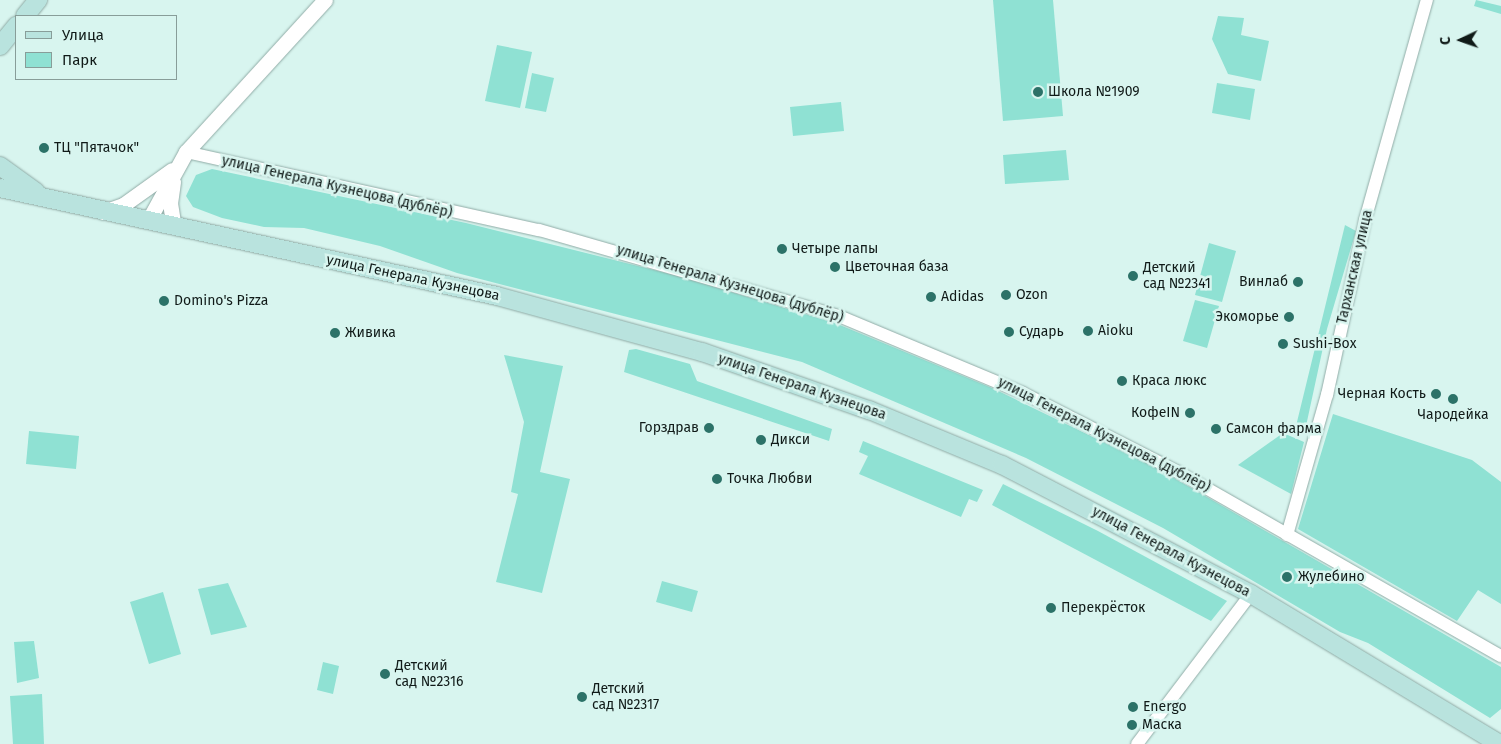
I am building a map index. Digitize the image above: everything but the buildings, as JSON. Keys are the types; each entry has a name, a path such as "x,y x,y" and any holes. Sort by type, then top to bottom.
{"main road":[{"path":"26,15 38,0"},
{"path":"0,46 15,27"},
{"name":"улица Генерала Кузнецова","path":"0,166 41,196"},
{"name":"улица Генерала Кузнецова","path":"0,188 41,196 103,212 497,296 783,378 1002,465 1251,594 1500,744"}],"street":[{"path":"148,221 186,152 325,0"},
{"name":"Тарханская улица","path":"1287,535 1327,395 1365,220 1427,0"},
{"name":"улица Генерала Кузнецова (дублёр)","path":"186,152 539,230 810,305 1023,393 1186,476 1501,656"},
{"path":"103,212 123,205 176,168"},
{"path":"174,227 170,203 176,168"},
{"path":"1137,744 1251,594"}],"green space":[{"path":"993,0 1053,0 1063,116 1003,121"},
{"path":"1476,0 1501,6 1501,14 1474,6"},
{"path":"1218,16 1244,18 1241,35 1269,41 1261,81 1228,74 1212,39"},
{"path":"497,45 532,52 520,108 485,101"},
{"path":"532,73 554,78 546,112 525,108"},
{"path":"1217,83 1255,89 1250,120 1212,113"},
{"path":"841,102 844,131 793,136 790,107"},
{"path":"1066,150 1069,180 1005,184 1003,155"},
{"path":"212,169 466,223 674,275 835,323 992,388 1155,467 1501,667 1501,709 1490,718 1368,643 1340,632 1163,528 1026,458 802,362 457,273 380,246 304,228 264,227 222,218 193,207 186,196 196,175"},
{"path":"1345,225 1356,231 1327,329 1306,426 1296,426"},
{"path":"1209,243 1236,251 1222,302 1195,295"},
{"path":"1195,300 1219,306 1207,348 1183,341"},
{"path":"636,349 690,364 697,381 832,429 829,441 624,372 629,350"},
{"path":"504,355 563,366 540,472 570,479 542,593 496,582 518,494 511,492 524,422"},
{"path":"1333,414 1472,460 1501,482 1501,604 1478,590 1457,621 1298,529"},
{"path":"29,431 79,436 76,469 26,464"},
{"path":"1283,433 1304,442 1291,494 1238,465"},
{"path":"863,441 983,490 977,502 969,499 961,517 859,474 868,456 859,452"},
{"path":"1003,484 1098,531 1227,601 1211,621 992,505"},
{"path":"662,581 698,591 692,612 656,602"},
{"path":"228,583 247,627 211,635 198,589"},
{"path":"163,592 181,654 149,664 130,602"},
{"path":"34,641 39,678 17,683 14,642"},
{"path":"323,662 339,666 333,694 317,690"},
{"path":"42,694 44,744 13,744 10,696"}],"place":[{"name":"Школа №1909","path":"1038,92"},
{"name":"ТЦ \"Пятачок\"","path":"44,148"},
{"name":"Четыре лапы","path":"782,249"},
{"name":"Цветочная база","path":"835,267"},
{"name":"Детский сад №2341","path":"1133,276"},
{"name":"Винлаб","path":"1298,282"},
{"name":"Ozon","path":"1006,295"},
{"name":"Adidas","path":"931,297"},
{"name":"Domino's Pizza","path":"164,301"},
{"name":"Экоморье","path":"1289,317"},
{"name":"Aioku","path":"1088,331"},
{"name":"Сударь","path":"1009,332"},
{"name":"Живика","path":"335,333"},
{"name":"Sushi-Box","path":"1283,344"},
{"name":"Краса люкс","path":"1122,381"},
{"name":"Черная Кость","path":"1436,394"},
{"name":"Чародейка","path":"1453,399"},
{"name":"КофеIN","path":"1190,413"},
{"name":"Горздрав","path":"709,428"},
{"name":"Самсон фарма","path":"1216,429"},
{"name":"Дикси","path":"761,440"},
{"name":"Точка Любви","path":"717,479"},
{"name":"Жулебино","path":"1287,577"},
{"name":"Перекрёсток","path":"1051,608"},
{"name":"Детский сад №2316","path":"385,674"},
{"name":"Детский сад №2317","path":"582,697"},
{"name":"Energo","path":"1133,707"},
{"name":"Маска","path":"1132,725"}]}
